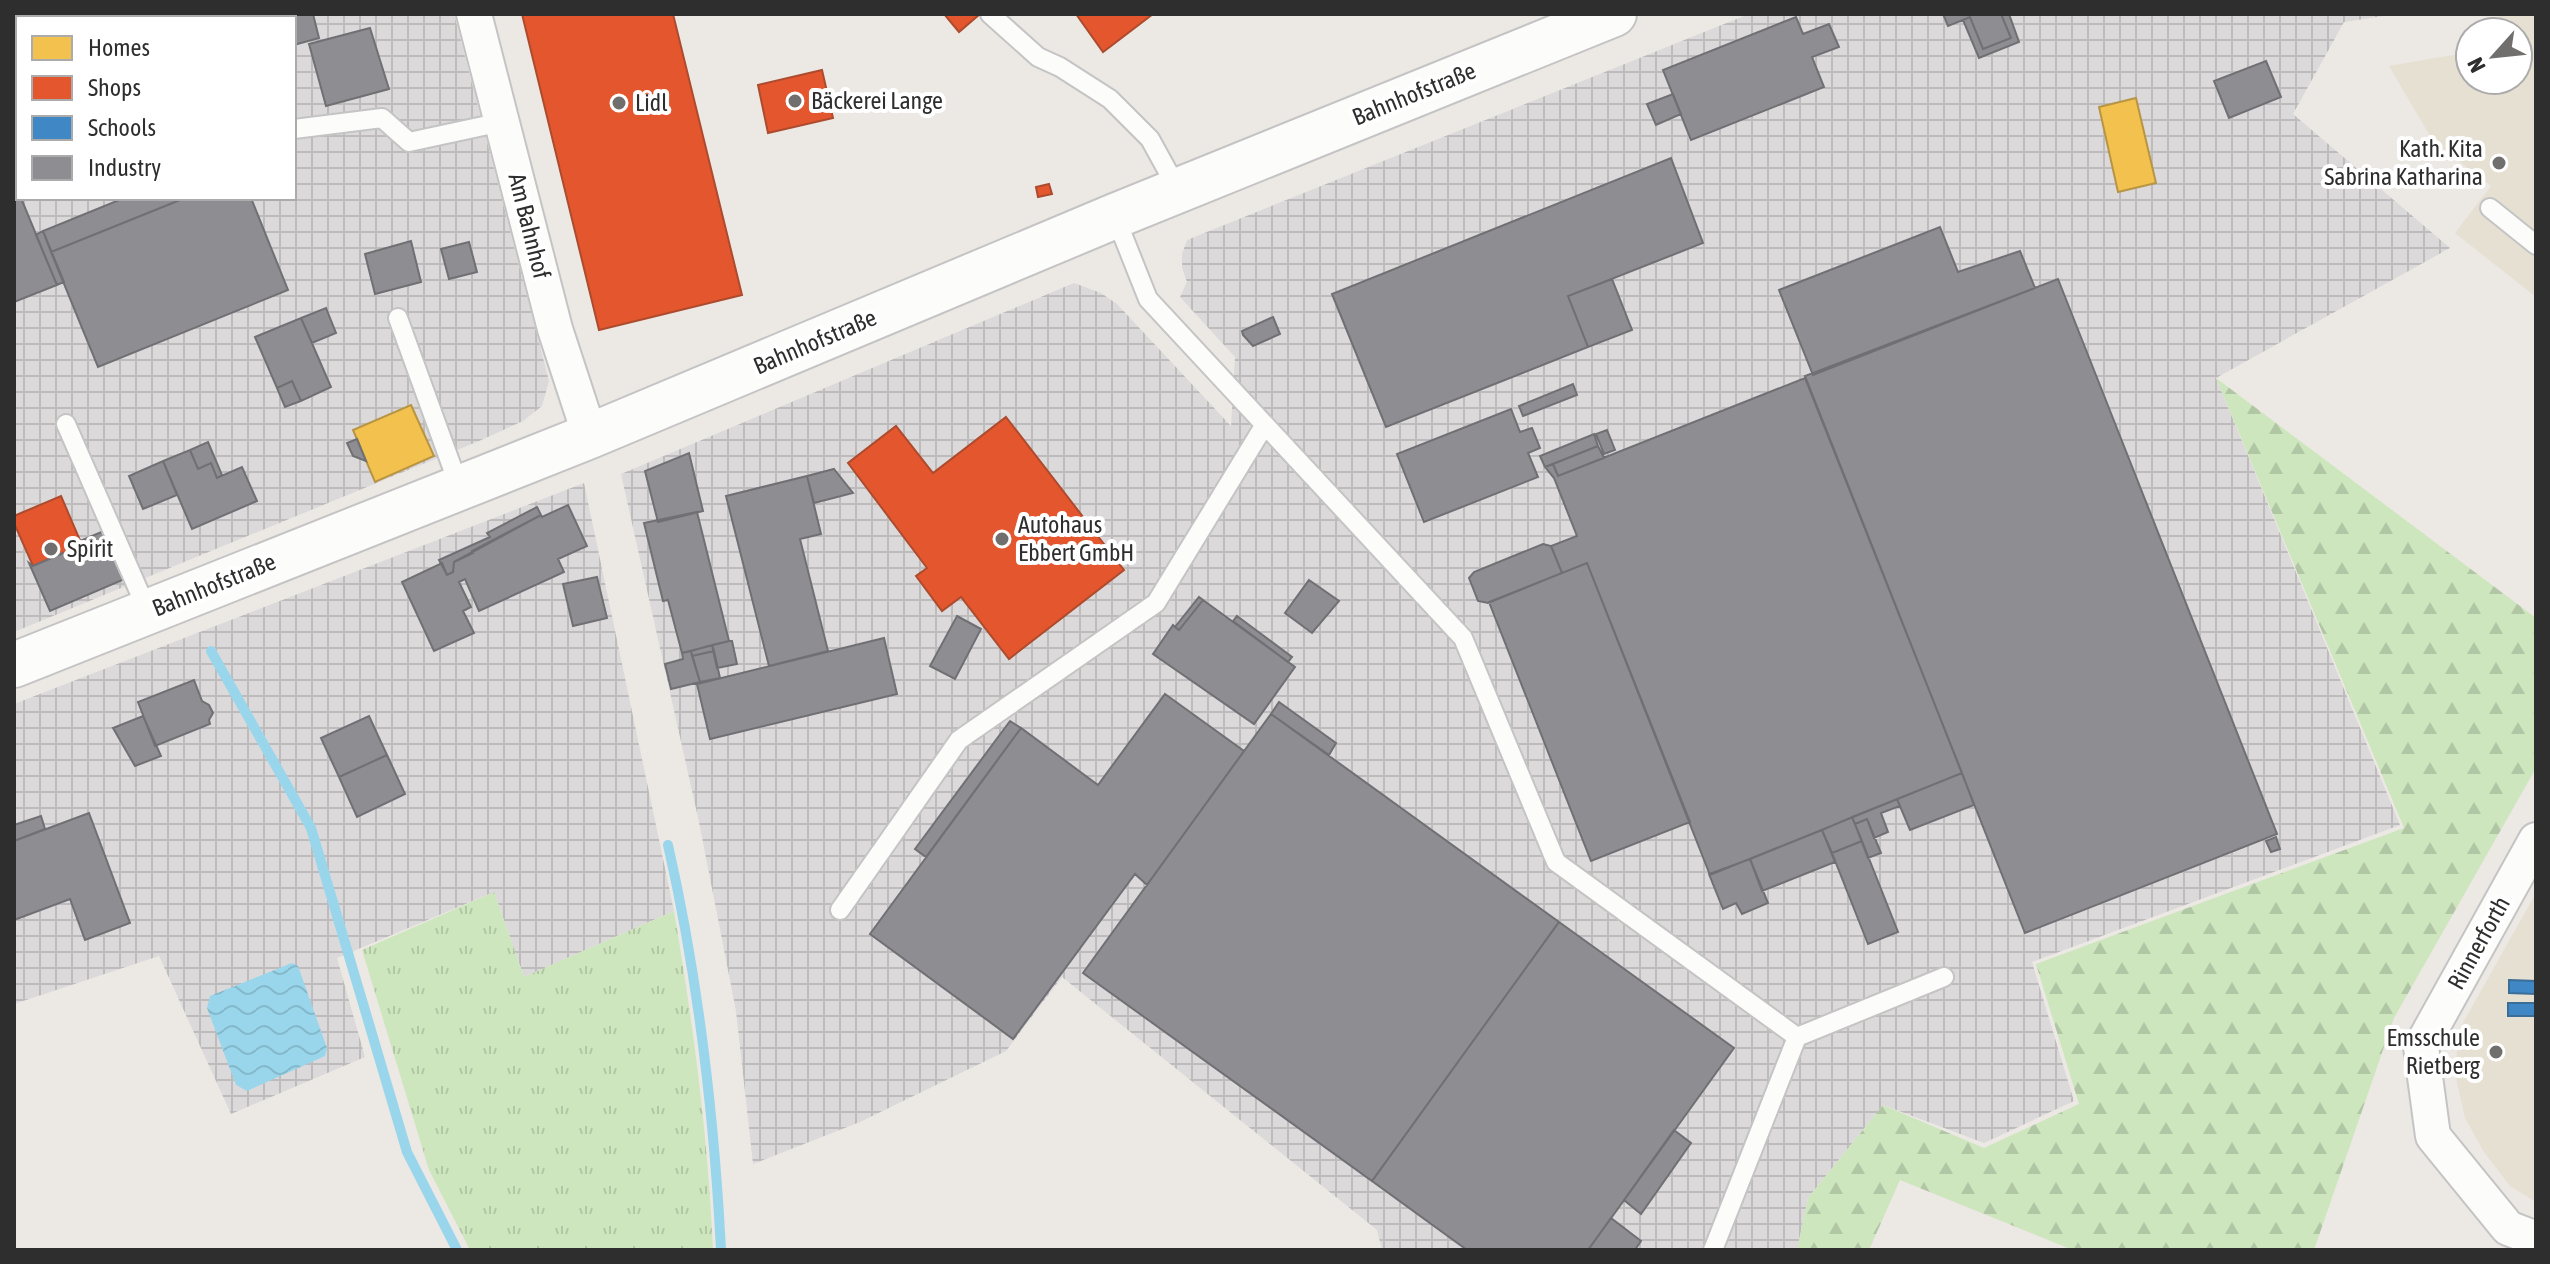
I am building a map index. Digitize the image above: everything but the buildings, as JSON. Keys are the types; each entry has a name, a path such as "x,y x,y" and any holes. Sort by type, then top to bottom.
{"main road":[{"name":"Bahnhofstraße","path":"14,665 460,489 1178,190 1614,14"}],"street":[{"name":"Am Bahnhof","path":"474,14 555,329 590,436"},
{"name":"Rinnerforth","path":"2536,840 2421,1047 2433,1136 2508,1228 2536,1239"}],"lane":[{"path":"990,14 1038,57 1060,67 1110,99 1150,139 1178,190"},
{"path":"296,129 382,118 409,142 502,122"},
{"path":"2490,208 2536,245"},
{"path":"1115,216 1148,299 1463,638 1556,862 1797,1037"},
{"path":"398,318 460,489"},
{"path":"66,424 148,612"},
{"path":"840,910 959,740 1156,603 1264,426"},
{"path":"1713,1250 1797,1037 1944,977"}],"shaded area":[{"path":"14,14 454,14 549,381 542,406 523,421 14,632"},
{"path":"1749,14 2397,14 2344,22 2293,114 2450,248 2216,378 2400,825 2032,962 2074,1101 1984,1143 1883,1105 1808,1198 1797,1250 1382,1250 1377,1230 1062,977 1006,1051 860,1122 753,1164 736,1011 699,822 621,474 1074,283 1101,293 1117,304 1231,426 1235,357 1180,297 1187,282 1182,268 1182,254 1187,240"},
{"name":"Kath. Kita Sabrina Katharina","path":"2536,14 2536,297 2455,233 2491,186 2433,141 2389,66 2454,55 2454,96 2534,96 2534,16 2499,16"},
{"path":"584,483 674,911 524,977 494,892 337,958 365,1057 231,1114 159,956 14,1004 14,704"},
{"name":"Emsschule Rietberg","path":"2536,893 2536,1202 2510,1186 2484,1152 2465,1118 2455,1073 2459,1030"}],"green space":[{"path":"2216,378 2536,618 2536,768 2394,1018 2314,1250 2073,1250 1900,1180 1869,1250 1797,1250 1808,1198 1883,1105 1984,1148 2079,1104 2036,964 2404,828"},
{"path":"494,892 524,977 674,911 699,1080 713,1250 470,1250 429,1170 362,950"}],"water":[{"path":"292,963 298,966 327,1048 325,1056 247,1091 236,1085 207,1008 210,996"}],"waterway":[{"path":"211,651 311,828 407,1152 457,1250"},
{"path":"668,845 688,945 703,1046 721,1250"}],"place":[{"name":"Bäckerei Lange","path":"795,101"},
{"name":"Lidl","path":"619,103"},
{"name":"Kath. Kita Sabrina Katharina","path":"2499,163"},
{"name":"Autohaus Ebbert GmbH","path":"1002,539"},
{"name":"Spirit","path":"51,549"},
{"name":"Emsschule Rietberg","path":"2496,1052"}]}
